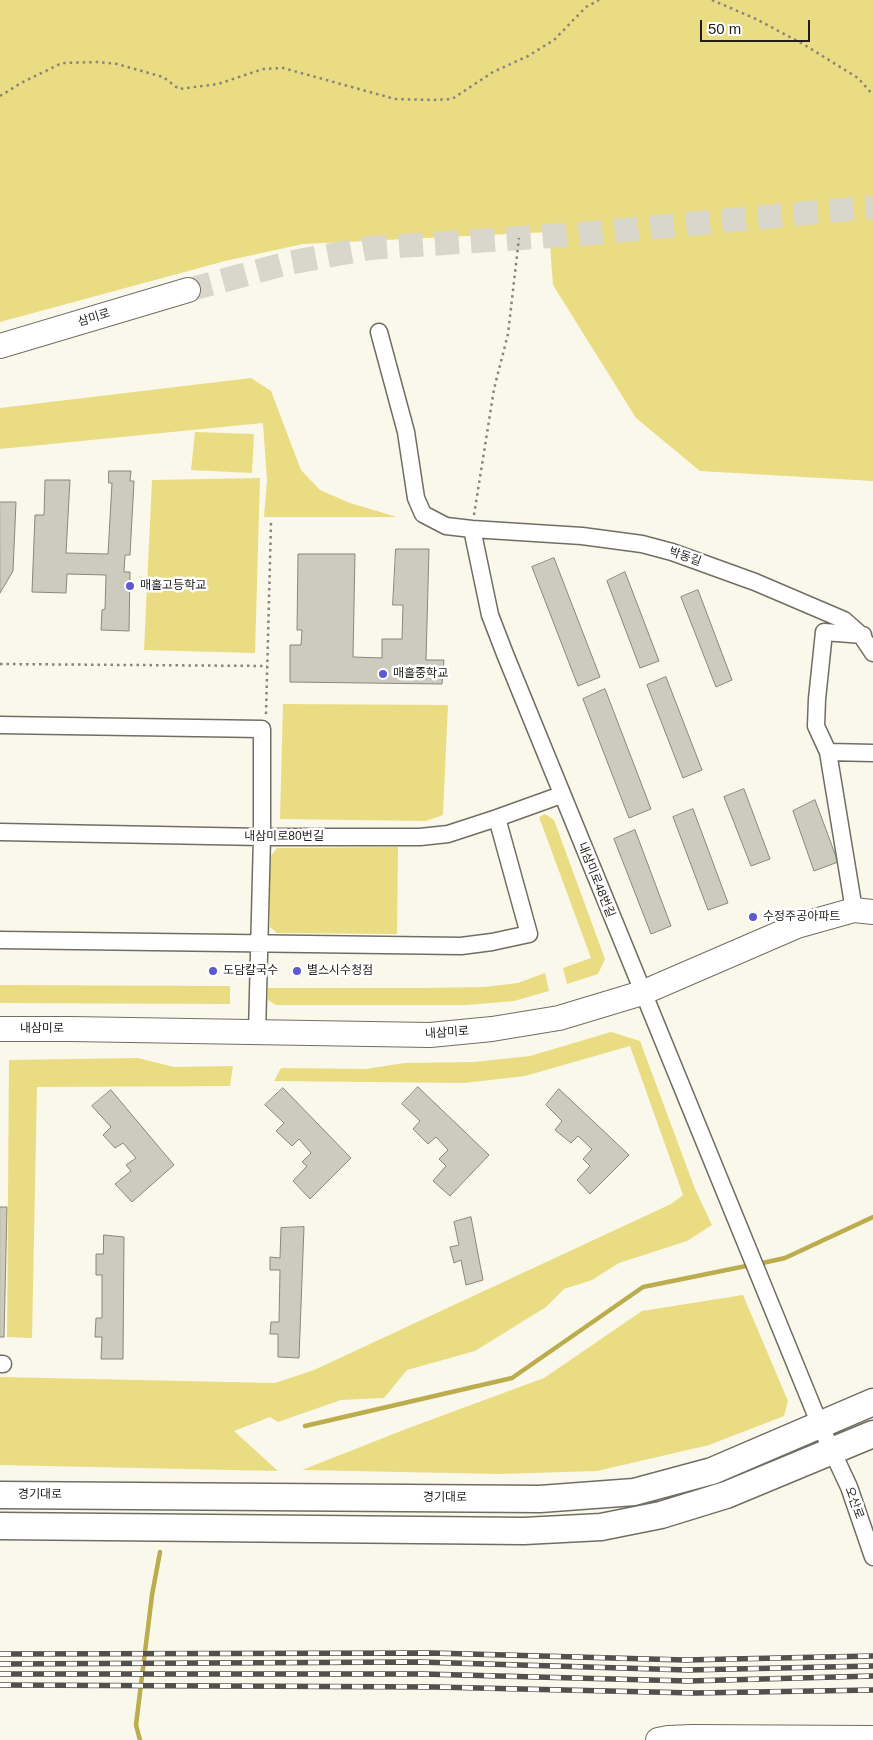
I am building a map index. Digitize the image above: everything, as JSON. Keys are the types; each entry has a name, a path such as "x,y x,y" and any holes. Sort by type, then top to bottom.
{"main road":[{"name":"경기대로","path":"0,1495 540,1499 634,1492 712,1471 873,1402"},
{"path":"0,1526 515,1531 601,1527 661,1515 726,1495 873,1434"}],"street":[{"name":"삼미로","path":"0,346 188,290"},
{"name":"박동길","path":"379,332 406,432 416,498 423,514 446,526 582,536 642,544 664,550 756,582 844,620 867,635 873,653"},
{"name":"내삼미로48번길","path":"472,529 490,615 561,795 764,1289"},
{"path":"863,911 828,752 816,726 816,699 824,632 867,635"},
{"path":"0,725 262,729 262,837 257,1033"},
{"path":"828,752 873,753"},
{"name":"내삼미로80번길","path":"0,832 262,837 420,837 448,834 561,795"},
{"path":"0,940 462,946 529,934 497,818"},
{"name":"내삼미로","path":"0,1029 70,1028 430,1035 492,1029 559,1018 642,993 797,926 863,911"},
{"name":"오산로","path":"764,1289 831,1451 849,1487 873,1557"},
{"path":"665,1739 873,1738"}],"path":[{"path":"0,96 21,83 62,63 98,62 117,64 163,77 179,89 218,84 263,69 283,68 395,99 452,99 493,72 528,56 554,40 586,6 599,0"},
{"path":"712,0 756,19 803,44 858,78 873,95"},
{"path":"472,529 494,389 508,334 519,238"},
{"path":"266,714 271,523"},
{"path":"0,664 267,666"}],"shaded area":[{"path":"0,0 873,0 873,481 700,471 636,418 553,285 549,232 303,244 225,261 0,322"},
{"path":"251,378 271,391 301,470 320,490 350,503 397,517 264,517 267,481 263,423 0,449 0,408"},
{"path":"195,432 254,434 252,473 191,470"},
{"path":"260,478 255,653 144,650 152,480"},
{"path":"283,704 448,705 443,815 426,821 280,819"},
{"path":"545,814 554,820 605,959 598,974 567,984 563,968 591,958 539,817"},
{"path":"398,847 397,934 277,933 270,927 270,857 277,848"},
{"path":"545,973 549,991 514,1001 467,1005 276,1005 268,1000 268,988 484,987 518,983"},
{"path":"0,985 230,986 230,1004 0,1003"},
{"path":"611,1032 640,1041 695,1189 712,1225 687,1241 619,1263 592,1280 564,1289 546,1307 475,1351 407,1370 384,1398 341,1400 278,1422 270,1417 234,1431 278,1471 0,1465 0,1377 275,1383 314,1370 671,1204 683,1195 630,1046 525,1076 464,1083 274,1081 281,1068 366,1069 404,1063 474,1062 530,1056"},
{"path":"138,1058 174,1067 233,1066 230,1086 37,1087 32,1338 7,1337 9,1060"},
{"path":"743,1295 788,1401 784,1416 709,1445 597,1471 500,1474 302,1470 544,1378 642,1311"}],"building":[{"path":"109,471 131,471 130,481 134,481 130,555 125,555 124,572 130,572 129,631 101,630 102,610 105,609 106,575 67,574 66,593 32,592 35,515 44,515 45,480 70,480 66,553 108,554 112,483 109,483"},
{"path":"0,502 16,502 13,571 0,593"},
{"path":"396,549 429,549 426,660 444,660 442,684 290,682 290,645 301,645 302,630 297,630 298,554 355,554 353,657 382,658 382,639 402,639 403,605 393,605"},
{"path":"554,558 600,677 578,686 532,567"},
{"path":"625,572 659,661 640,668 607,581"},
{"path":"698,590 732,680 716,687 681,597"},
{"path":"666,677 702,770 683,778 647,685"},
{"path":"605,689 651,809 629,818 583,699"},
{"path":"744,789 770,859 751,866 724,797"},
{"path":"815,800 838,862 814,871 793,811"},
{"path":"693,809 728,903 708,910 673,817"},
{"path":"635,830 671,926 651,934 614,839"},
{"path":"418,1087 489,1155 450,1196 433,1181 446,1166 439,1159 448,1150 436,1137 428,1144 413,1129 420,1121 402,1104"},
{"path":"283,1088 351,1158 310,1199 293,1181 307,1166 302,1162 311,1153 299,1139 292,1146 276,1131 284,1123 265,1105"},
{"path":"559,1089 629,1155 590,1194 577,1180 590,1166 583,1159 592,1149 578,1136 571,1143 555,1130 562,1121 546,1105"},
{"path":"111,1090 174,1165 132,1202 115,1184 131,1171 126,1165 136,1158 123,1143 115,1148 103,1135 111,1127 92,1106"},
{"path":"0,1207 7,1207 4,1337 0,1337"},
{"path":"471,1217 483,1280 466,1285 461,1260 454,1263 450,1247 459,1245 454,1222"},
{"path":"304,1227 299,1358 278,1357 278,1334 270,1334 271,1322 279,1322 280,1270 270,1270 270,1257 280,1258 281,1228"},
{"path":"104,1235 124,1237 123,1359 101,1359 102,1337 95,1337 96,1318 102,1318 102,1275 96,1275 96,1254 103,1254"}],"waterway":[{"path":"758,1264 785,1258 873,1217"},
{"path":"305,1426 512,1378 643,1287 751,1265"},
{"path":"140,1740 136,1725 152,1595 160,1552"}],"tunnel":[{"path":"188,290 288,263 370,248 581,234 873,207"}],"railway":[{"path":"0,1654 432,1653 685,1660 873,1656"},
{"path":"0,1664 419,1662 688,1670 873,1666"},
{"path":"0,1674 423,1674 688,1681 873,1676"},
{"path":"0,1685 435,1687 695,1693 873,1690"}],"place":[{"name":"매홀고등학교","path":"130,586"},
{"name":"매홀중학교","path":"383,674"},
{"name":"수정주공아파트","path":"753,917"},
{"name":"도담칼국수","path":"213,971"},
{"name":"별스시수청점","path":"297,971"}]}
